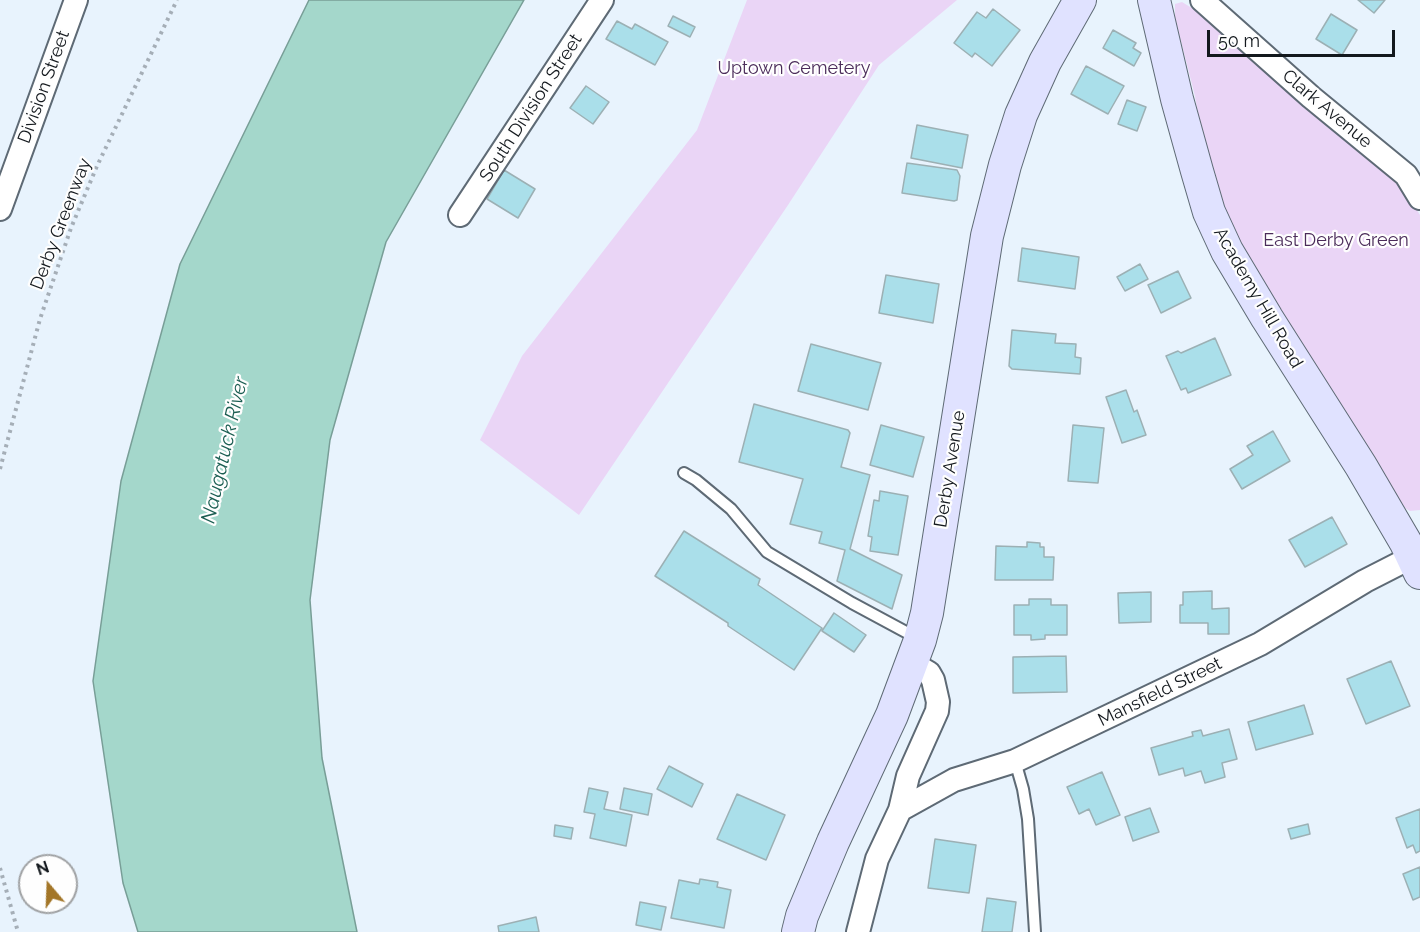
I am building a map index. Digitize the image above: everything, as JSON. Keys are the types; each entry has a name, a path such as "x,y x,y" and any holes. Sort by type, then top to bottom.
{"main road":[{"name":"Derby Avenue","path":"798,932 802,916 833,843 892,715 916,651 927,613 992,216 1005,165 1025,106 1049,53 1080,0"},
{"name":"Academy Hill Road","path":"1154,0 1184,126 1209,212 1227,251 1266,318 1415,551"}],"street":[{"name":"Division Street","path":"0,209 76,0"},
{"name":"South Division Street","path":"460,215 602,0"},
{"name":"Clark Avenue","path":"1202,0 1311,97 1406,176 1420,198"},
{"name":"Mansfield Street","path":"900,810 954,780 1015,761 1260,644 1415,551"},
{"path":"858,932 877,859 900,810 908,776 938,702 933,680 916,651"}],"lane":[{"path":"684,473 731,509 767,552 852,603 916,651"},
{"path":"1015,761 1028,819 1035,932"}],"path":[{"name":"Derby Greenway","path":"0,469 40,319 71,228 97,166 177,0"},
{"path":"0,868 18,932"}],"green space":[{"name":"Uptown Cemetery","path":"747,0 957,0 879,65 788,205 579,515 480,440 522,356 697,130"},
{"name":"East Derby Green","path":"1182,2 1208,18 1372,157 1406,193 1420,215 1420,510 1410,511 1405,508 1377,467 1237,239 1220,198 1200,128 1195,96 1175,18 1175,4"}],"water":[{"name":"Naugatuck River","path":"309,0 524,0 386,242 330,440 310,600 322,758 357,932 138,932 123,883 93,681 121,481 180,264"}],"building":[{"path":"1358,0 1385,0 1374,13"},
{"path":"993,9 1020,30 992,66 975,53 972,57 954,43 977,12 986,18"},
{"path":"1331,14 1357,30 1342,55 1316,39"},
{"path":"673,16 695,27 690,37 668,26"},
{"path":"617,21 632,29 635,24 668,42 655,65 606,39"},
{"path":"1113,30 1136,43 1133,48 1141,53 1134,66 1103,48"},
{"path":"1086,66 1124,86 1108,114 1071,94"},
{"path":"586,86 609,102 593,124 570,108"},
{"path":"1127,100 1146,107 1137,131 1118,124"},
{"path":"917,125 968,135 962,168 911,158"},
{"path":"907,163 957,170 960,176 957,200 902,193"},
{"path":"504,170 535,189 518,218 487,199"},
{"path":"1022,248 1079,257 1075,289 1018,281"},
{"path":"1140,264 1148,279 1125,291 1117,277"},
{"path":"1178,271 1191,298 1161,313 1148,285"},
{"path":"886,275 939,284 933,323 879,313"},
{"path":"1012,330 1056,334 1055,343 1076,344 1075,357 1081,358 1080,374 1012,369 1009,366"},
{"path":"1215,338 1231,375 1188,393 1186,388 1181,390 1166,356 1178,351 1181,353"},
{"path":"811,344 881,363 868,410 798,391"},
{"path":"1126,390 1134,412 1137,410 1146,435 1122,443 1106,397"},
{"path":"754,404 848,430 850,433 841,467 870,475 850,549 902,575 892,609 837,581 845,550 819,543 822,532 790,524 803,479 739,462"},
{"path":"881,425 924,437 913,477 870,465"},
{"path":"1073,425 1104,428 1098,483 1068,481"},
{"path":"1273,431 1290,461 1242,489 1230,469 1253,455 1247,446"},
{"path":"880,491 908,496 898,555 870,551 872,537 868,536 874,500 879,501"},
{"path":"1332,517 1347,544 1305,567 1289,540"},
{"path":"684,531 760,579 758,585 822,628 794,670 728,626 728,623 655,576"},
{"path":"1027,542 1040,543 1040,547 1044,547 1044,557 1054,557 1053,580 995,580 996,546 1027,547"},
{"path":"1212,591 1212,609 1229,608 1229,634 1208,634 1208,623 1180,623 1183,592"},
{"path":"1151,592 1151,622 1119,623 1118,593"},
{"path":"1029,599 1051,599 1051,605 1067,605 1067,635 1045,635 1045,639 1031,640 1031,635 1014,635 1014,605 1029,605"},
{"path":"834,613 866,635 854,652 822,631"},
{"path":"1066,656 1067,692 1013,693 1013,657"},
{"path":"1391,661 1410,706 1366,724 1347,679"},
{"path":"1304,705 1313,734 1256,750 1248,722"},
{"path":"1229,729 1237,759 1222,763 1225,777 1205,783 1201,771 1185,776 1183,768 1159,775 1151,748 1193,736 1192,732 1201,730 1203,736"},
{"path":"669,766 703,784 692,807 657,789"},
{"path":"1102,772 1120,815 1096,825 1089,809 1079,814 1067,787"},
{"path":"589,788 608,792 604,809 632,815 626,846 590,838 595,814 584,812"},
{"path":"624,788 652,794 648,815 620,809"},
{"path":"737,794 785,815 766,860 717,839"},
{"path":"1150,808 1159,832 1133,841 1125,817"},
{"path":"1420,809 1420,851 1416,853 1413,845 1407,848 1396,818"},
{"path":"1308,824 1310,834 1291,839 1288,829"},
{"path":"555,825 573,828 571,839 554,836"},
{"path":"935,839 976,845 969,893 928,888"},
{"path":"1420,867 1420,897 1413,900 1403,874"},
{"path":"700,879 718,882 717,887 731,890 724,928 671,918 679,880 699,884"},
{"path":"987,898 1016,902 1012,932 982,932"},
{"path":"640,902 666,907 661,930 636,925"},
{"path":"536,917 539,932 499,932 498,926"}]}
